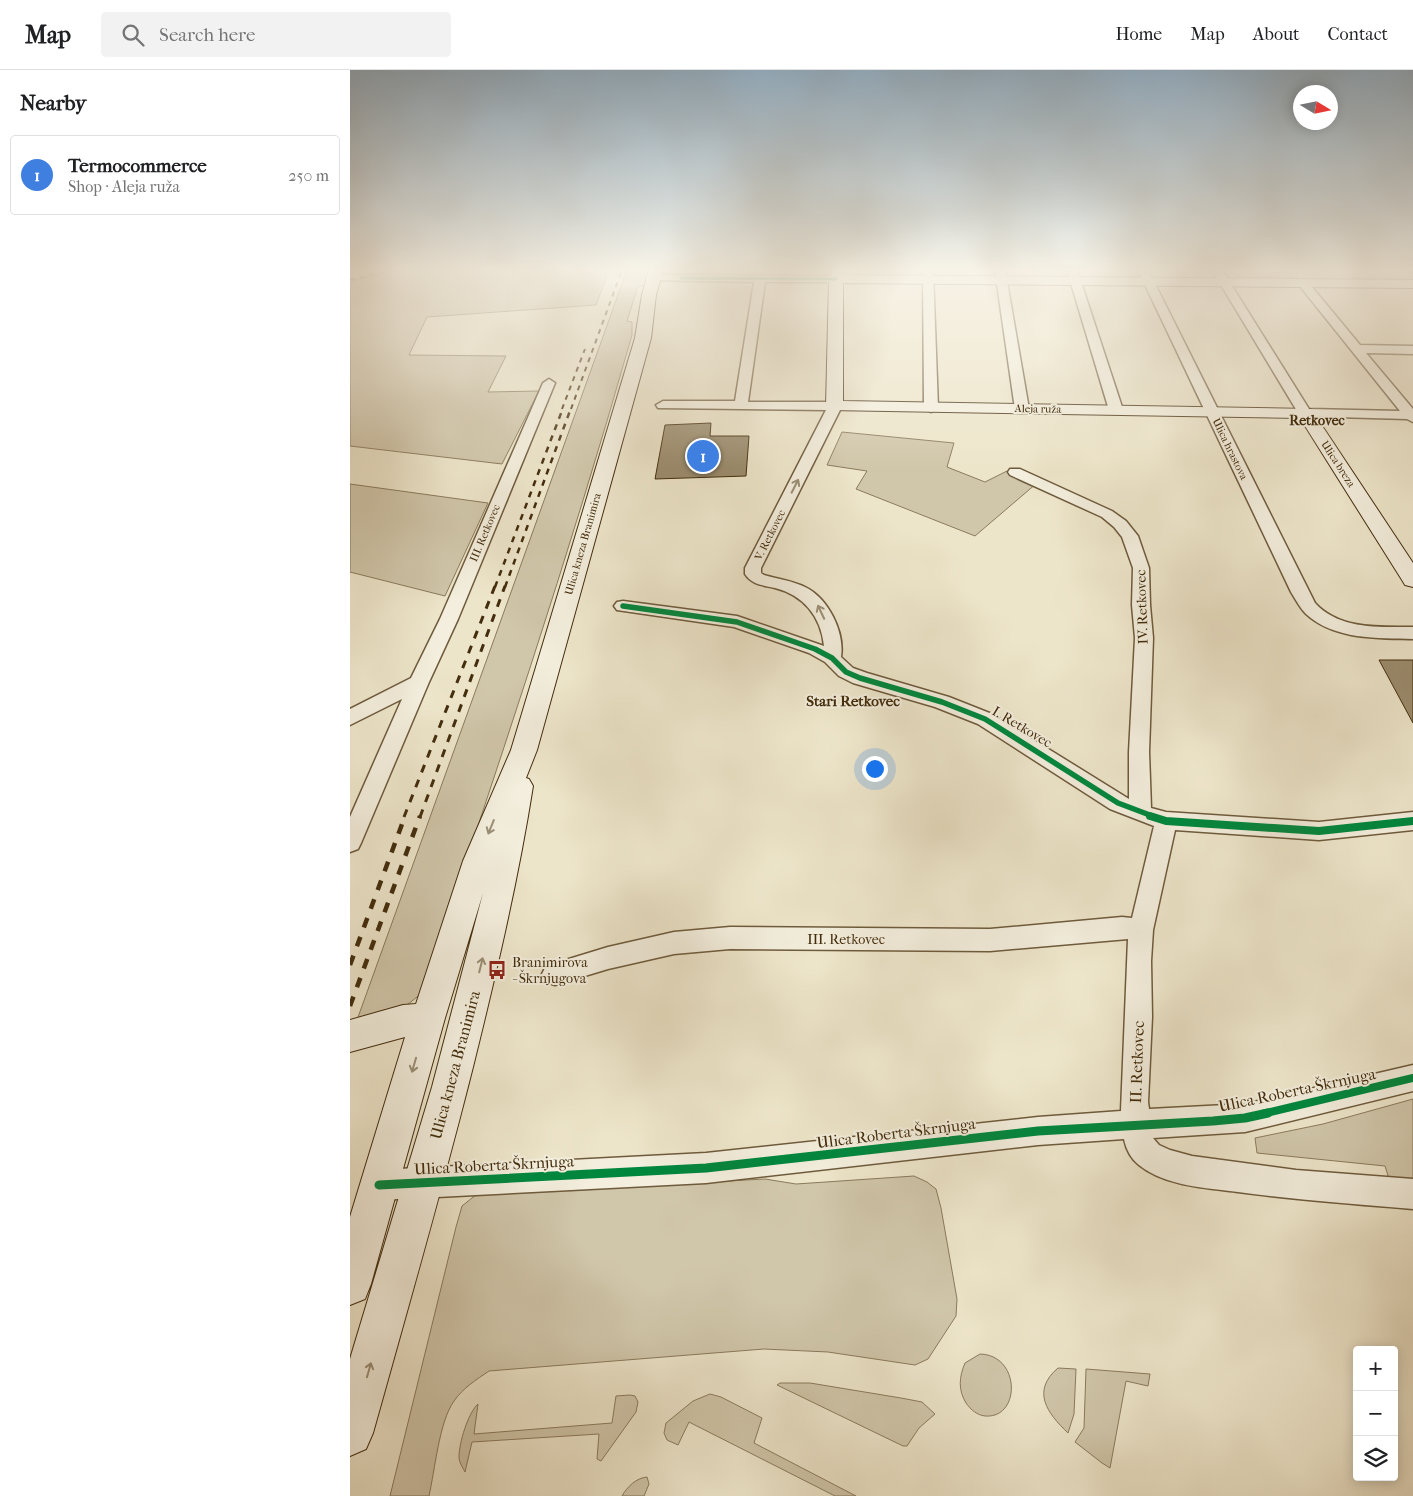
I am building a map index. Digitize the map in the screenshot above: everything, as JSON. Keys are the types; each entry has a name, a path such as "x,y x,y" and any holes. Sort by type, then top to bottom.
{"street":[{"path":"741,404 751,337"},
{"path":"835,406 836,337"},
{"path":"929,337 931,408"},
{"path":"1011,337 1022,409"},
{"path":"1093,337 1116,410"},
{"name":"Ulica hrastova","path":"1175,337 1300,592 1311,610 1326,621 1346,628 1379,632 1413,633"},
{"name":"Ulica breza","path":"1258,337 1413,580"},
{"path":"1348,337 1412,416"},
{"name":"Ulica kneza Branimira","path":"350,1284 428,1018 478,861 524,750 642,338"},
{"path":"1358,349 1413,350"},
{"name":"III. Retkovec","path":"350,843 419,682 449,619 549,383"},
{"name":"Aleja ruža","path":"663,405 741,404 1412,416"},
{"name":"V. Retkovec","path":"832,658 834,647 832,636 818,604 802,591 758,579 753,574 753,568 835,406"},
{"name":"IV. Retkovec","path":"1015,472 1107,514 1120,524 1130,536 1138,553 1142,568 1141,605 1144,638 1139,752 1140,813"},
{"name":"I. Retkovec","path":"623,606 737,622 815,649 832,658 846,672 860,678 942,702 984,719 1118,803 1140,813 1166,821 1319,831 1413,821"},
{"path":"350,718 419,682"},
{"name":"Ulica kneza Branimira","path":"350,1433 424,1182 481,968 504,871 524,750"},
{"name":"II. Retkovec","path":"1166,821 1141,930 1137,978 1139,1017 1134,1102 1140,1144 1149,1155 1166,1164 1192,1171 1296,1185 1413,1194"},
{"name":"III. Retkovec","path":"555,974 608,958 674,943 730,938 990,940 1122,928 1141,930"},
{"path":"350,1036 403,1021 428,1018"},
{"name":"Ulica Roberta Škrnjuga","path":"379,1185 706,1168 1021,1133 1245,1118 1413,1078"}],"shaded area":[{"path":"350,337 418,337 409,355 506,356 488,392 539,391 502,464 350,446"},
{"path":"603,337 632,337 583,501 531,666 422,993 402,1009 357,1020"},
{"path":"842,432 954,443 947,467 985,482 1007,471 1037,483 975,536 856,489 867,471 827,465"},
{"path":"350,484 488,503 445,596 350,572"},
{"path":"1413,1099 1413,1186 1391,1185 1385,1166 1257,1153 1255,1138 1323,1124"},
{"path":"914,1176 936,1189 957,1299 956,1316 928,1359 915,1365 828,1352 764,1349 489,1371 461,1392 449,1410 441,1433 429,1496 390,1496 462,1206 477,1194 765,1179 796,1184"},
{"path":"980,1354 993,1357 1003,1365 1009,1375 1011,1386 1010,1398 1005,1408 997,1414 985,1416 972,1410 966,1403 962,1393 961,1378 965,1363"},
{"path":"1058,1368 1076,1369 1074,1414 1068,1433 1048,1410 1045,1402 1045,1385"},
{"path":"1086,1369 1150,1374 1148,1386 1126,1381 1110,1468 1075,1442 1084,1428"},
{"path":"780,1383 810,1383 922,1402 935,1414 919,1428 907,1446 903,1446 777,1385"},
{"path":"710,1394 721,1397 762,1418 754,1443 856,1496 835,1496 689,1422 678,1445 667,1440 664,1433 666,1423 693,1401"},
{"path":"616,1396 635,1396 638,1402 636,1412 601,1461 597,1459 599,1434 472,1442 465,1472 460,1463 459,1451 462,1436 474,1408 478,1404 474,1434 612,1423"},
{"path":"647,1477 649,1484 644,1496 622,1496 632,1484 639,1479"}],"building":[{"path":"711,423 710,436 749,436 746,476 655,479 665,425"},
{"path":"1379,660 1413,660 1413,723"}],"railway":[{"path":"571,409 598,337"},
{"path":"562,409 585,349"},
{"path":"495,587 563,408"},
{"path":"505,587 571,408"},
{"path":"404,817 495,586"},
{"path":"420,817 505,586"},
{"path":"350,965 405,816"},
{"path":"350,1006 420,816"}],"cycle path":[{"path":"623,606 737,622 815,649 832,658 846,672 860,678 942,702 985,719 1118,803 1140,813 1166,821 1319,831 1413,821"},
{"path":"379,1185 706,1168 1038,1131 1245,1118 1413,1078"}],"place":[{"name":"Termocommerce","path":"703,456"},
{"name":"Branimirova - Škrnjugova","path":"497,970"}],"district":[{"name":"Retkovec","path":"1317,420"},
{"name":"Stari Retkovec","path":"853,701"}]}
